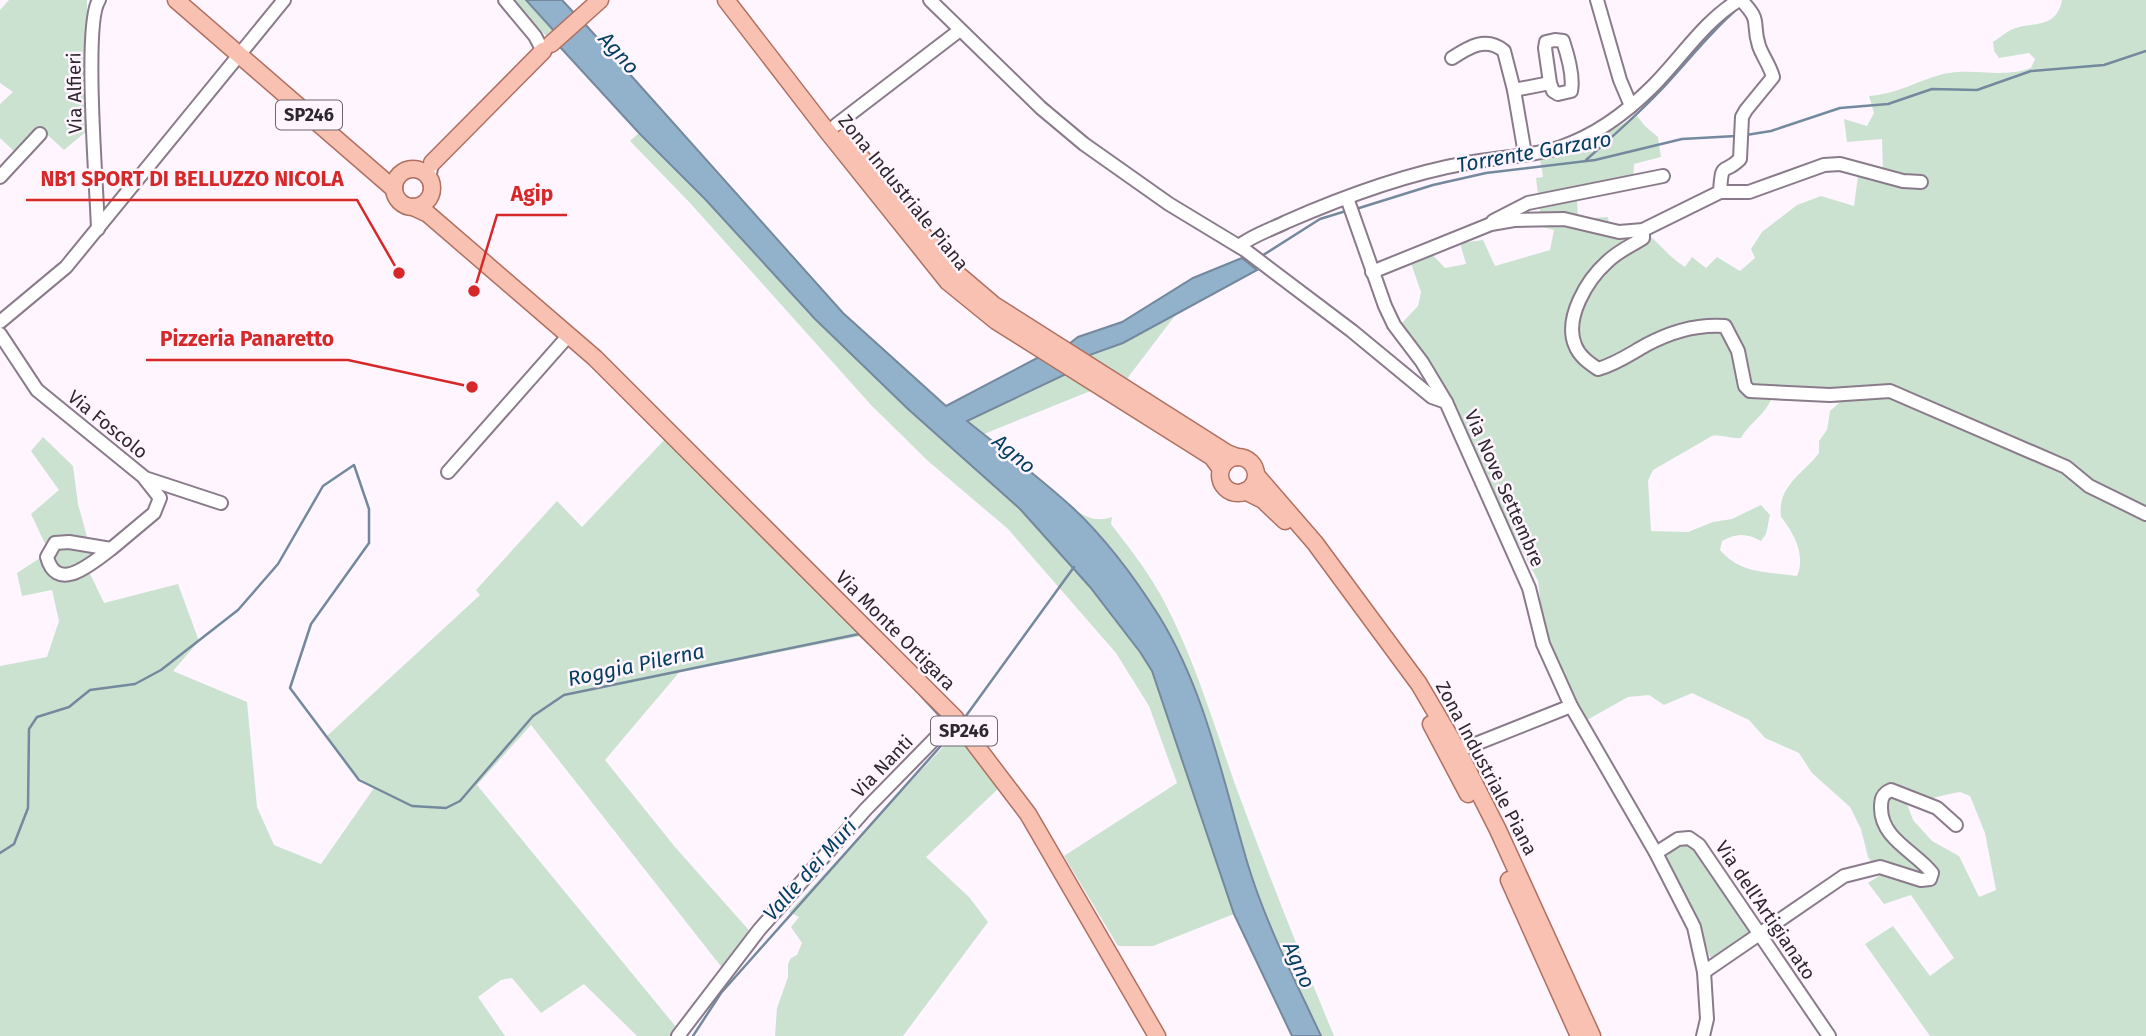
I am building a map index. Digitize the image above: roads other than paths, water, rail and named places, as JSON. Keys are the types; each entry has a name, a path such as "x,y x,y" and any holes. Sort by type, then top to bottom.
{"main road":[{"name":"SP246","path":"176,0 239,55"},
{"name":"Zona Industriale Piana","path":"726,0 939,272 968,300 1035,345 1070,359 1237,457"},
{"name":"Zona Industriale Piana","path":"740,0 947,265 994,305 1054,342 1070,359 1212,457 1221,469"},
{"path":"396,183 407,171 426,171 547,48 596,4"},
{"name":"Via Monte Ortigara","path":"239,55 379,176 396,183 400,202 423,207 595,358 955,718 1028,814 1157,1036"},
{"path":"423,207 432,189 426,171"},
{"path":"1237,457 1249,460 1256,475 1253,485 1236,493 1227,489 1221,479 1221,469 1227,461 1237,457"},
{"name":"Zona Industriale Piana","path":"1256,475 1315,543 1419,684 1458,751 1498,830 1592,1036"},
{"name":"Zona Industriale Piana","path":"1245,491 1262,500 1287,523 1391,660 1429,720 1478,810 1579,1036"}],"street":[{"name":"Via Alfieri","path":"99,0 92,24 99,229"},
{"path":"0,322 66,267 284,0"},
{"path":"505,0 547,48"},
{"name":"Via Nove Settembre","path":"930,0 1041,108 1084,144 1169,204 1242,248 1352,331 1432,397 1446,402 1529,588 1543,644 1571,706 1656,853 1694,927 1704,972 1707,1020 1703,1036"},
{"path":"1597,0 1620,80 1631,106"},
{"path":"1242,248 1274,228 1347,198 1441,167 1561,147 1589,135 1612,122 1631,106 1708,26 1740,0 1753,13 1759,46 1773,77 1746,110 1741,132 1740,159 1738,163 1724,168 1721,173 1720,192"},
{"path":"836,125 960,30"},
{"path":"1452,58 1478,43 1498,46 1504,51 1525,154"},
{"path":"1512,84 1550,83"},
{"path":"0,177 40,134"},
{"path":"1372,272 1491,224 1564,219 1619,232 1643,230 1720,192 1749,192 1824,164 1840,164 1903,181 1921,182"},
{"path":"1491,224 1528,203 1663,176"},
{"path":"1347,198 1372,272 1394,325 1422,362 1446,402"},
{"path":"1643,230 1643,238 1623,248 1605,263 1588,282 1580,298 1572,331 1575,346 1582,357 1598,369 1614,365 1649,343 1685,329 1706,325 1725,326 1738,351 1745,386 1750,391 1830,395 1890,391 2066,467 2089,486 2146,514"},
{"name":"Via Foscolo","path":"0,334 37,390 145,478 221,503"},
{"path":"447,472 569,335"},
{"path":"111,549 69,542 55,543 47,557 49,566 56,573 69,575 81,572 111,549 154,513 160,498 145,478"},
{"path":"1458,751 1571,706"},
{"name":"Via Nanti","path":"678,1036 759,930 866,809 955,718"},
{"path":"1704,972 1844,876 1880,867 1921,880 1930,879 1932,873 1925,864 1895,840 1881,819 1881,799 1884,793 1891,790 1937,808 1956,825"},
{"name":"Via dell'Artigianato","path":"1656,853 1678,839 1689,838 1699,845 1829,1036"}],"water":[{"path":"526,0 562,0 575,14 555,32"},
{"path":"585,24 843,313 946,406 1041,356 1066,374 967,421 1047,485 1085,520 1119,559 1159,616 1189,675 1201,706 1263,909 1321,1036 1292,1036 1234,914 1152,671 1140,652 1090,587 1020,509 908,409 815,319 560,47"},
{"path":"1242,258 1257,270 1123,343 1087,356 1069,344 1078,337 1122,322 1193,278"}],"waterway":[{"path":"1586,160 1650,102 1737,9"},
{"name":"Torrente Garzaro","path":"1746,135 1771,131 1840,108 1888,104 1932,89 1977,90 2031,71 2104,65 2146,51"},
{"name":"Torrente Garzaro","path":"1356,209 1433,185 1486,173 1595,160 1682,139 1736,136"},
{"name":"Torrente Garzaro","path":"1260,257 1320,219 1346,211"},
{"name":"Roggia Pilerna","path":"0,853 14,844 28,808 29,729 37,717 69,707 90,690 135,684 161,670 238,610 278,564 323,486 354,465 369,509 369,543 311,624 290,688 359,780 412,806 446,808 460,801 533,716 564,695 859,634 884,658"},
{"name":"Valle dei Muri","path":"963,720 1074,567"},
{"name":"Roggia Pilerna","path":"911,685 945,722"},
{"name":"Valle dei Muri","path":"693,1036 721,993 955,730"}],"place":[{"name":"NB1 SPORT DI BELLUZZO NICOLA","path":"399,273"},
{"name":"Agip","path":"474,291"},
{"name":"Pizzeria Panaretto","path":"472,387"}],"water label":[{"name":"Agno","path":"619,53"},
{"name":"Agno","path":"1014,454"},
{"name":"Agno","path":"1299,965"}]}
